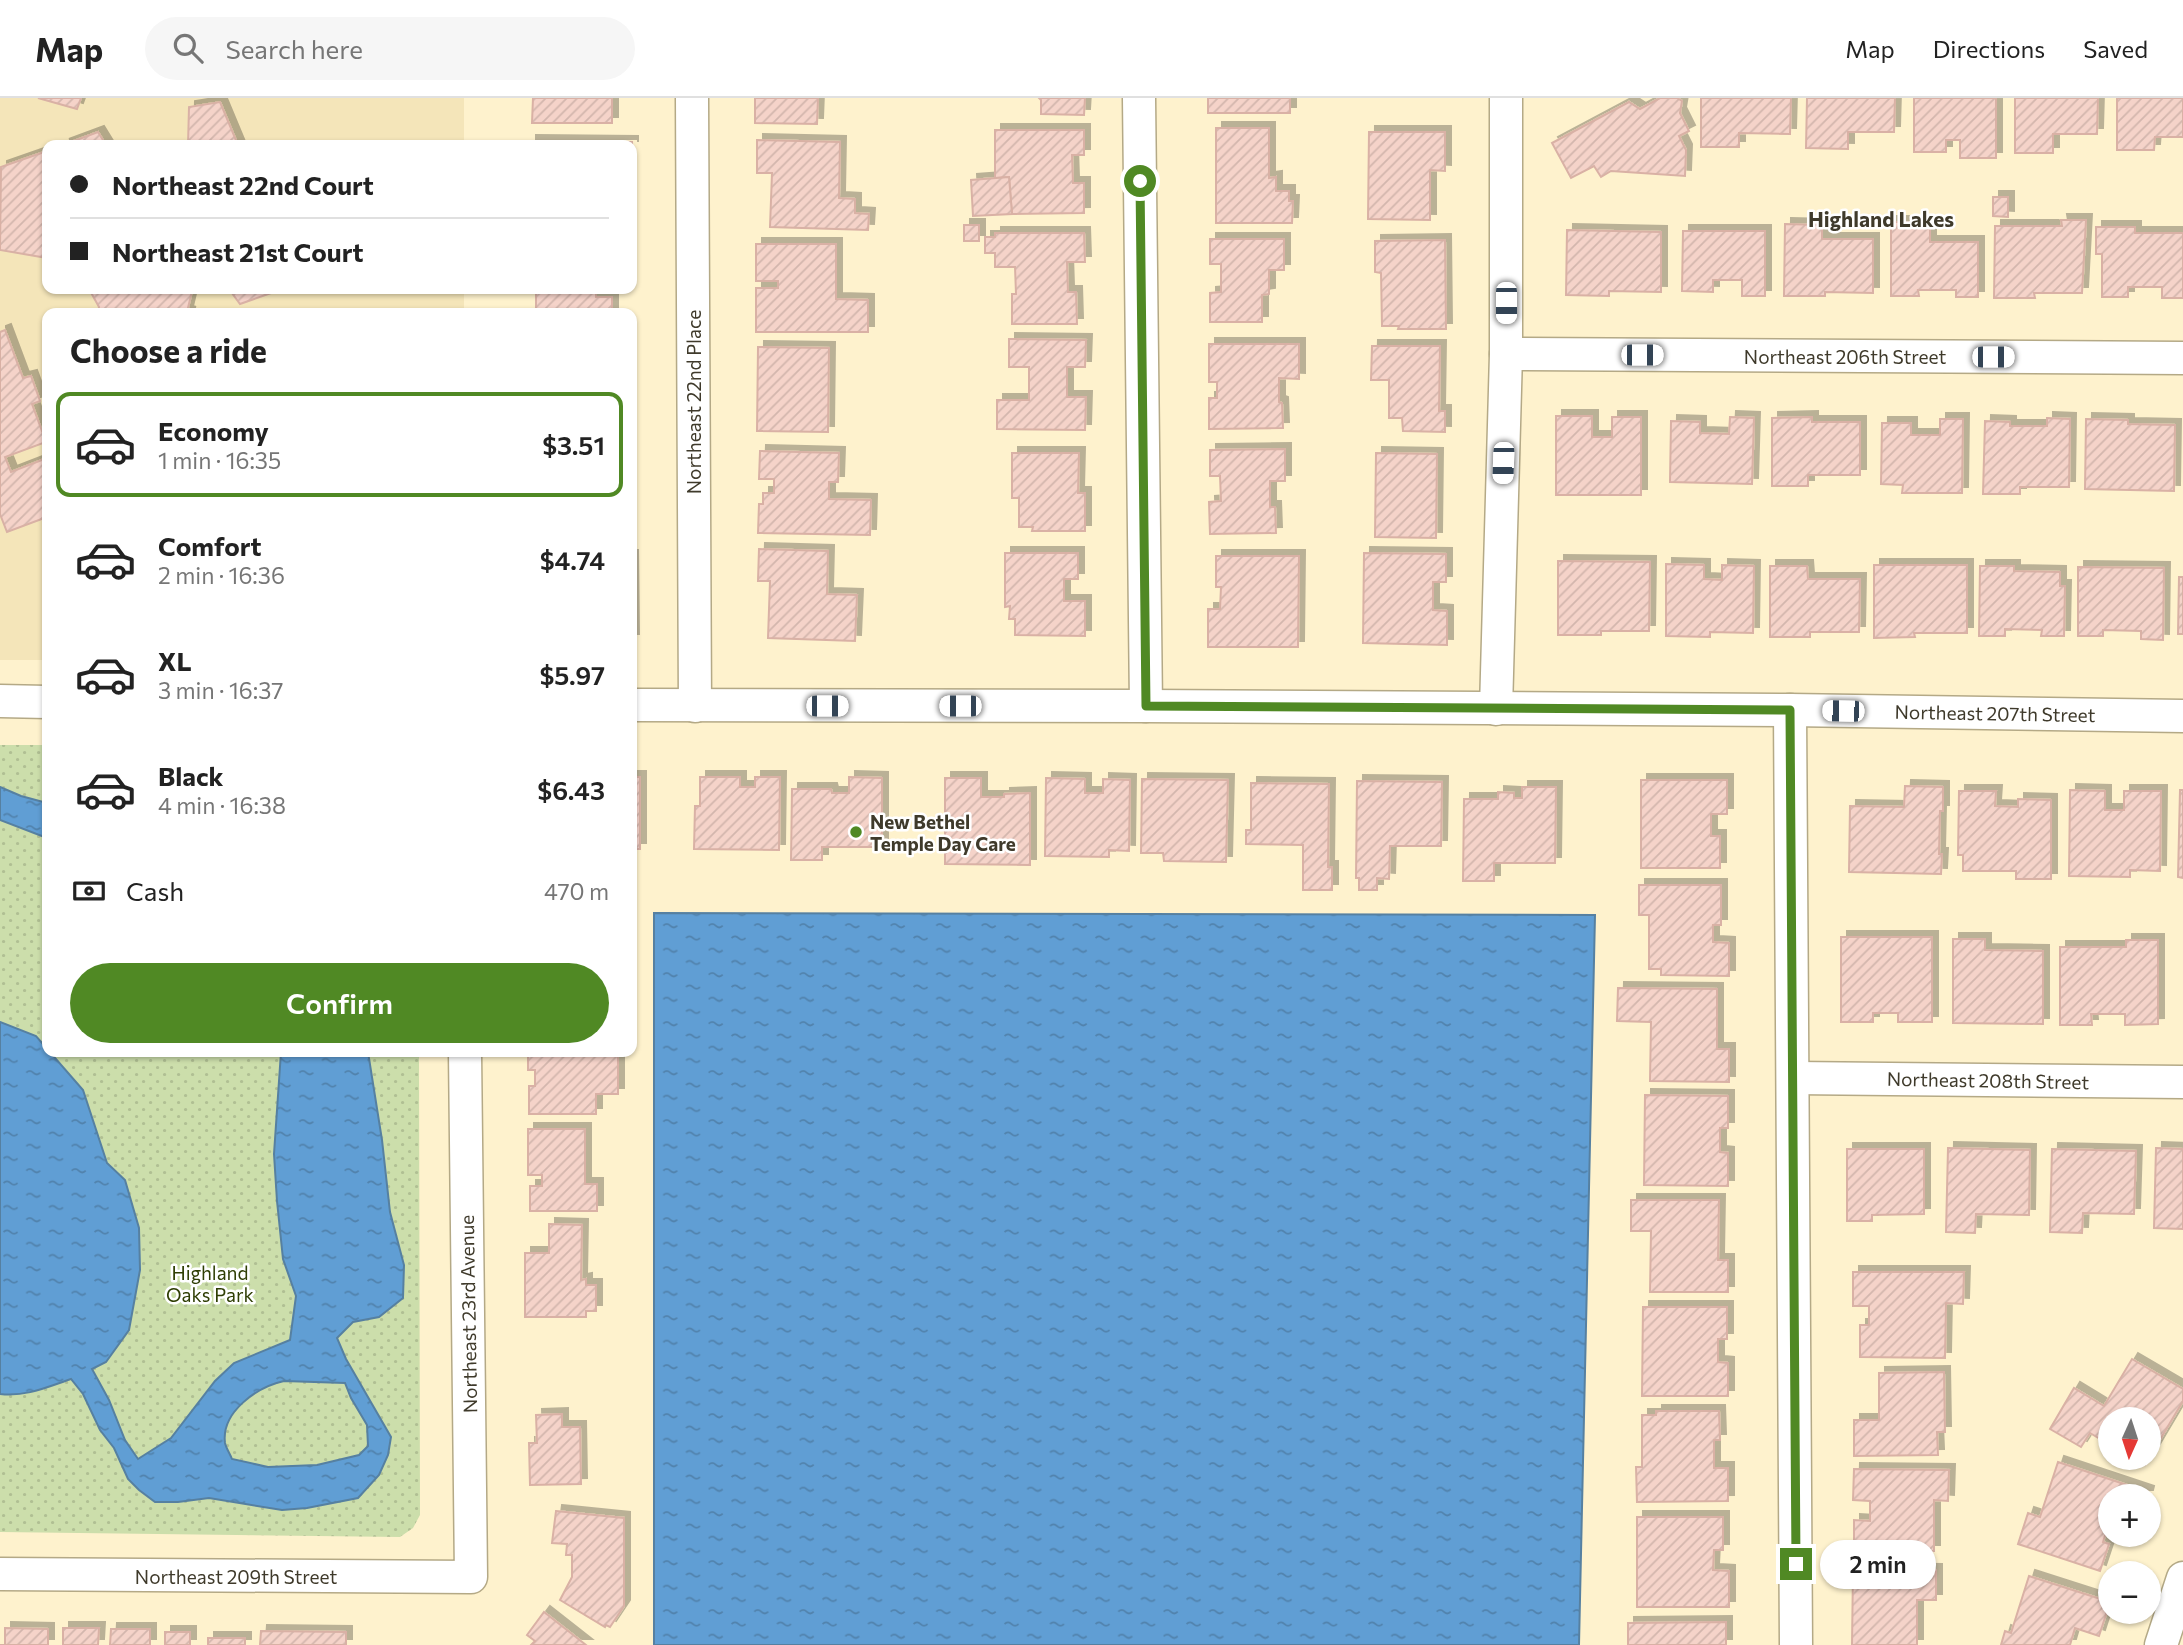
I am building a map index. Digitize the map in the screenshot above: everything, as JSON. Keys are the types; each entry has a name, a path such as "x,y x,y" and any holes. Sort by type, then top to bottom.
{"street":[{"name":"Northeast 22nd Place","path":"692,98 695,706"},
{"path":"1139,98 1146,706"},
{"path":"1496,709 1506,354 1506,98"},
{"name":"Northeast 206th Street","path":"1506,354 2183,358"},
{"path":"0,701 42,702"},
{"name":"Northeast 207th Street","path":"637,705 1790,710 2183,716"},
{"path":"1790,710 1796,1645"},
{"name":"Northeast 23rd Avenue","path":"465,1057 471,1577"},
{"name":"Northeast 208th Street","path":"1794,1078 2183,1082"},
{"name":"Northeast 209th Street","path":"0,1574 471,1577"},
{"path":"2161,1645 2183,1578"}],"shaded area":[{"path":"0,98 464,98 464,140 42,140 42,294 464,294 464,308 42,308 42,660 0,660"}],"green space":[{"name":"Highland Oaks Park","path":"0,745 42,745 42,1057 419,1057 420,1515 413,1528 400,1537 0,1532"}],"water":[{"path":"0,787 42,802 42,836 0,820"},
{"path":"654,913 1595,915 1579,1645 654,1645"},
{"path":"0,1022 36,1036 42,1043 42,1057 54,1057 83,1090 107,1163 125,1180 139,1228 140,1270 129,1330 106,1362 92,1369 109,1400 125,1440 138,1459 171,1438 215,1381 234,1363 290,1340 296,1296 283,1259 274,1154 281,1057 369,1057 390,1212 404,1265 403,1298 379,1317 353,1322 337,1338 346,1359 391,1437 388,1455 379,1475 358,1498 282,1510 209,1498 155,1502 128,1479 114,1448 100,1430 83,1394 71,1379 28,1393 0,1394","holes":["284,1381 345,1383 367,1425 368,1446 359,1455 317,1465 268,1467 232,1459 225,1443 225,1432 235,1411 252,1395 274,1384"]}],"building":[{"path":"38,98 81,98 77,109"},
{"path":"533,98 612,98 612,123 532,123"},
{"path":"755,98 818,98 817,124 755,123"},
{"path":"1039,98 1085,98 1084,115 1041,114"},
{"path":"1208,98 1290,98 1290,113 1208,113"},
{"path":"1660,98 1677,98 1682,101 1680,113 1689,131 1679,136 1686,150 1685,176 1611,171 1601,177 1594,166 1571,178 1552,143 1629,102 1640,109"},
{"path":"1701,98 1791,98 1790,134 1739,133 1739,147 1701,147"},
{"path":"1807,98 1895,98 1894,132 1848,132 1848,149 1806,148"},
{"path":"1914,98 1996,98 1996,158 1960,158 1960,140 1946,140 1946,152 1914,152"},
{"path":"2015,98 2098,98 2097,134 2053,134 2053,153 2015,153"},
{"path":"2117,98 2183,98 2183,137 2155,137 2154,150 2117,150"},
{"path":"220,102 236,140 188,140 189,107"},
{"path":"1216,128 1269,128 1269,178 1276,177 1276,191 1289,191 1289,201 1293,201 1292,223 1216,223"},
{"path":"995,130 1084,130 1084,155 1072,155 1073,183 1084,183 1084,213 1012,214 1009,177 995,178"},
{"path":"98,132 103,140 76,140"},
{"path":"1369,132 1445,132 1445,171 1430,170 1430,220 1368,219"},
{"path":"757,140 840,142 839,198 855,199 855,213 869,214 868,230 770,227 772,173 757,173"},
{"path":"42,153 42,257 0,250 1,167"},
{"path":"1009,177 1012,214 973,216 971,180"},
{"path":"1993,197 2008,197 2008,217 1993,216"},
{"path":"2061,220 2086,220 2082,293 2034,293 2035,298 1994,298 1995,226 2062,226"},
{"path":"1891,222 1930,222 1930,242 1978,242 1978,297 1956,297 1956,290 1918,290 1919,296 1891,296"},
{"path":"1785,224 1822,225 1822,239 1873,239 1873,293 1825,292 1825,296 1784,296"},
{"path":"964,225 979,225 979,241 964,241"},
{"path":"2096,227 2135,227 2135,233 2183,233 2183,298 2162,298 2162,287 2128,287 2128,297 2102,297 2102,254 2096,254"},
{"path":"1567,230 1661,232 1661,292 1609,291 1609,296 1566,295"},
{"path":"1683,231 1765,231 1765,296 1742,296 1742,280 1713,280 1713,292 1682,291"},
{"path":"995,233 1084,233 1085,262 1067,262 1068,292 1076,292 1077,324 1012,324 1012,294 1016,294 1015,267 995,267 995,253 985,253 985,237 995,237"},
{"path":"1210,239 1284,239 1284,270 1269,270 1269,294 1262,295 1262,322 1210,322 1210,293 1221,292 1221,264 1210,264"},
{"path":"1445,240 1446,329 1398,329 1399,326 1382,326 1381,273 1375,272 1375,241"},
{"path":"756,244 836,244 836,299 868,300 868,332 756,332 756,288 778,288 778,281 756,281"},
{"path":"92,294 191,294 188,308 99,307"},
{"path":"233,294 268,294 240,304"},
{"path":"536,294 596,294 596,297 612,297 612,308 536,308"},
{"path":"5,330 23,378 31,376 40,401 32,404 42,431 42,443 5,457 11,472 42,460 42,519 7,532 0,514 0,332"},
{"path":"1009,339 1086,340 1085,367 1067,367 1067,397 1086,397 1085,430 997,429 997,400 1029,400 1029,367 1009,367"},
{"path":"1209,344 1299,344 1299,379 1279,378 1283,428 1209,429 1209,398 1217,398 1217,382 1209,382"},
{"path":"1372,346 1440,346 1439,411 1445,411 1445,432 1403,431 1402,418 1389,418 1389,380 1371,380"},
{"path":"758,347 829,348 828,432 757,431"},
{"path":"1556,416 1592,416 1592,437 1612,437 1612,417 1641,417 1641,495 1556,495"},
{"path":"1730,417 1754,418 1752,484 1670,482 1671,421 1700,422 1700,433 1729,434"},
{"path":"1812,417 1812,422 1860,422 1860,475 1808,475 1808,486 1772,486 1772,418"},
{"path":"2047,418 2070,419 2069,487 2020,487 2020,494 1983,494 1985,421 2010,422 2010,426 2047,426"},
{"path":"1940,419 1963,419 1962,493 1902,493 1903,485 1881,484 1882,423 1911,423 1911,435 1940,435"},
{"path":"2086,419 2128,420 2128,424 2175,425 2174,491 2085,489"},
{"path":"1285,449 1285,481 1270,481 1270,507 1275,507 1276,533 1210,534 1209,502 1221,501 1220,476 1210,476 1210,450"},
{"path":"760,451 839,453 838,482 829,482 829,499 871,500 870,535 758,533 759,504 763,504 763,493 774,493 774,479 759,479"},
{"path":"1012,453 1079,453 1078,493 1085,493 1085,531 1032,531 1033,527 1019,527 1019,498 1012,498"},
{"path":"1376,453 1437,454 1436,538 1375,537"},
{"path":"759,549 828,551 827,594 857,595 855,641 768,638 770,581 758,581"},
{"path":"1005,553 1078,553 1078,579 1064,579 1064,601 1085,601 1085,636 1015,635 1015,619 1009,619 1010,606 1005,607"},
{"path":"1364,553 1446,554 1446,582 1433,582 1433,610 1447,611 1447,645 1363,643"},
{"path":"1216,556 1299,556 1298,647 1208,647 1208,609 1220,609 1221,587 1216,587"},
{"path":"1558,561 1650,562 1649,631 1601,631 1601,635 1558,635"},
{"path":"1666,564 1704,565 1704,579 1722,580 1722,565 1754,566 1753,633 1710,632 1710,637 1666,636"},
{"path":"1874,565 1967,565 1967,633 1914,633 1915,637 1874,638"},
{"path":"1770,566 1807,566 1808,579 1860,579 1859,632 1810,632 1810,637 1770,637"},
{"path":"1980,566 2014,566 2014,571 2060,572 2060,586 2065,586 2064,636 2041,636 2042,630 2005,629 2005,636 1979,636"},
{"path":"2078,567 2164,568 2163,640 2141,639 2141,631 2103,630 2103,636 2078,636"},
{"path":"2179,577 2183,577 2183,634 2178,634"},
{"path":"637,777 640,777 640,849 637,849"},
{"path":"700,777 740,777 740,787 755,787 755,777 780,777 779,850 694,849 695,806 700,806"},
{"path":"849,777 882,778 882,847 822,847 822,860 791,860 792,789 831,789 832,793 849,793"},
{"path":"945,778 981,778 981,797 1030,793 1030,865 945,864"},
{"path":"1046,778 1085,779 1085,793 1103,793 1103,779 1130,780 1129,851 1109,850 1109,857 1045,856"},
{"path":"1142,779 1228,780 1226,862 1164,861 1163,853 1141,853"},
{"path":"1641,780 1727,780 1727,814 1711,814 1711,836 1720,836 1720,868 1641,868"},
{"path":"1357,781 1442,782 1441,846 1390,846 1389,879 1377,878 1377,890 1359,890 1359,878 1356,878"},
{"path":"1251,783 1329,784 1328,867 1332,867 1332,890 1303,890 1303,845 1246,844 1246,830 1251,830"},
{"path":"1905,786 1943,787 1939,854 1942,854 1941,874 1849,872 1850,806 1904,807"},
{"path":"1522,787 1556,787 1555,863 1494,863 1494,881 1463,881 1464,799 1498,799 1498,792 1514,793 1514,798 1522,798"},
{"path":"2070,790 2105,791 2105,810 2124,810 2124,791 2161,791 2160,871 2130,870 2130,877 2069,876"},
{"path":"2180,790 2183,790 2183,878 2178,877"},
{"path":"1959,791 1996,791 1995,806 2018,807 2018,799 2051,800 2051,879 2016,879 2016,871 1963,871 1963,855 1958,855"},
{"path":"1639,885 1721,885 1721,925 1713,925 1713,942 1729,943 1729,976 1661,975 1661,969 1649,969 1649,915 1639,915"},
{"path":"1841,937 1932,937 1932,1022 1898,1022 1898,1013 1873,1013 1873,1022 1841,1022"},
{"path":"1953,939 1985,939 1985,950 2043,951 2043,1024 1953,1023"},
{"path":"2126,940 2158,940 2158,1024 2125,1025 2125,1014 2091,1014 2092,1025 2060,1025 2060,947 2126,947"},
{"path":"1618,988 1717,989 1717,1049 1729,1049 1729,1082 1650,1081 1651,1022 1617,1021"},
{"path":"528,1057 618,1057 618,1094 596,1094 596,1114 529,1114 529,1086 535,1086 535,1070 528,1070"},
{"path":"1645,1095 1728,1096 1728,1128 1720,1128 1720,1152 1728,1153 1728,1186 1644,1185"},
{"path":"528,1129 585,1129 585,1184 597,1184 597,1211 530,1211 530,1186 542,1186 542,1175 528,1175"},
{"path":"1948,1148 2030,1150 2029,1215 1976,1214 1975,1233 1946,1232"},
{"path":"2156,1148 2183,1149 2183,1229 2154,1228"},
{"path":"1847,1149 1924,1149 1924,1214 1872,1215 1872,1221 1847,1221"},
{"path":"2052,1149 2136,1151 2134,1214 2083,1213 2082,1233 2050,1232"},
{"path":"1631,1200 1719,1200 1718,1260 1728,1260 1728,1292 1650,1292 1651,1231 1631,1231"},
{"path":"549,1224 582,1225 581,1280 586,1279 586,1285 596,1285 596,1311 586,1311 586,1317 525,1317 525,1253 549,1253"},
{"path":"1853,1272 1964,1272 1963,1304 1946,1303 1945,1358 1860,1357 1860,1325 1869,1325 1869,1306 1853,1306"},
{"path":"1643,1307 1727,1307 1727,1339 1718,1339 1718,1362 1728,1363 1728,1396 1642,1396"},
{"path":"2132,1359 2183,1389 2183,1401 2161,1438 2161,1407 2098,1407 2098,1438 2090,1433 2081,1447 2050,1429 2074,1388 2104,1406"},
{"path":"1944,1372 1945,1432 1937,1432 1938,1455 1854,1456 1854,1420 1879,1420 1879,1373"},
{"path":"1656,1411 1719,1411 1720,1440 1714,1440 1714,1468 1728,1468 1728,1501 1637,1502 1636,1467 1642,1467 1642,1415 1656,1415"},
{"path":"562,1414 562,1427 580,1427 581,1484 530,1485 529,1443 537,1443 536,1415"},
{"path":"2058,1462 2124,1484 2098,1484 2098,1547 2108,1547 2103,1561 2098,1561 2098,1570 2018,1544 2028,1513 2040,1517"},
{"path":"1854,1469 1949,1470 1948,1501 1934,1500 1934,1551 1920,1551 1920,1555 1854,1554 1854,1520 1870,1521 1870,1501 1853,1500"},
{"path":"556,1511 624,1518 624,1606 610,1627 605,1627 560,1600 572,1577 572,1555 566,1555 567,1544 552,1543"},
{"path":"1637,1517 1723,1517 1723,1550 1714,1550 1713,1570 1729,1571 1729,1607 1637,1607"},
{"path":"1853,1569 1936,1570 1936,1600 1917,1600 1917,1645 1852,1645"},
{"path":"2029,1576 2098,1598 2098,1624 2103,1624 2099,1636 2075,1628 2070,1645 2001,1645 2005,1631 2011,1633"},
{"path":"544,1612 586,1645 531,1645 535,1641 527,1635"},
{"path":"1726,1622 1726,1645 1628,1645 1628,1623"},
{"path":"5,1628 48,1629 48,1645 5,1645"},
{"path":"63,1628 99,1628 98,1645 63,1645"},
{"path":"111,1629 150,1629 150,1645 110,1645"},
{"path":"261,1631 346,1632 346,1645 260,1645"},
{"path":"165,1632 190,1632 190,1645 165,1645"},
{"path":"208,1638 245,1638 245,1645 208,1645"}],"place":[{"name":"New Bethel Temple Day Care","path":"856,832"}],"district":[{"name":"Highland Lakes","path":"1881,218"}],"route":[{"path":"1140,181 1146,706 1790,710 1796,1564"}]}
